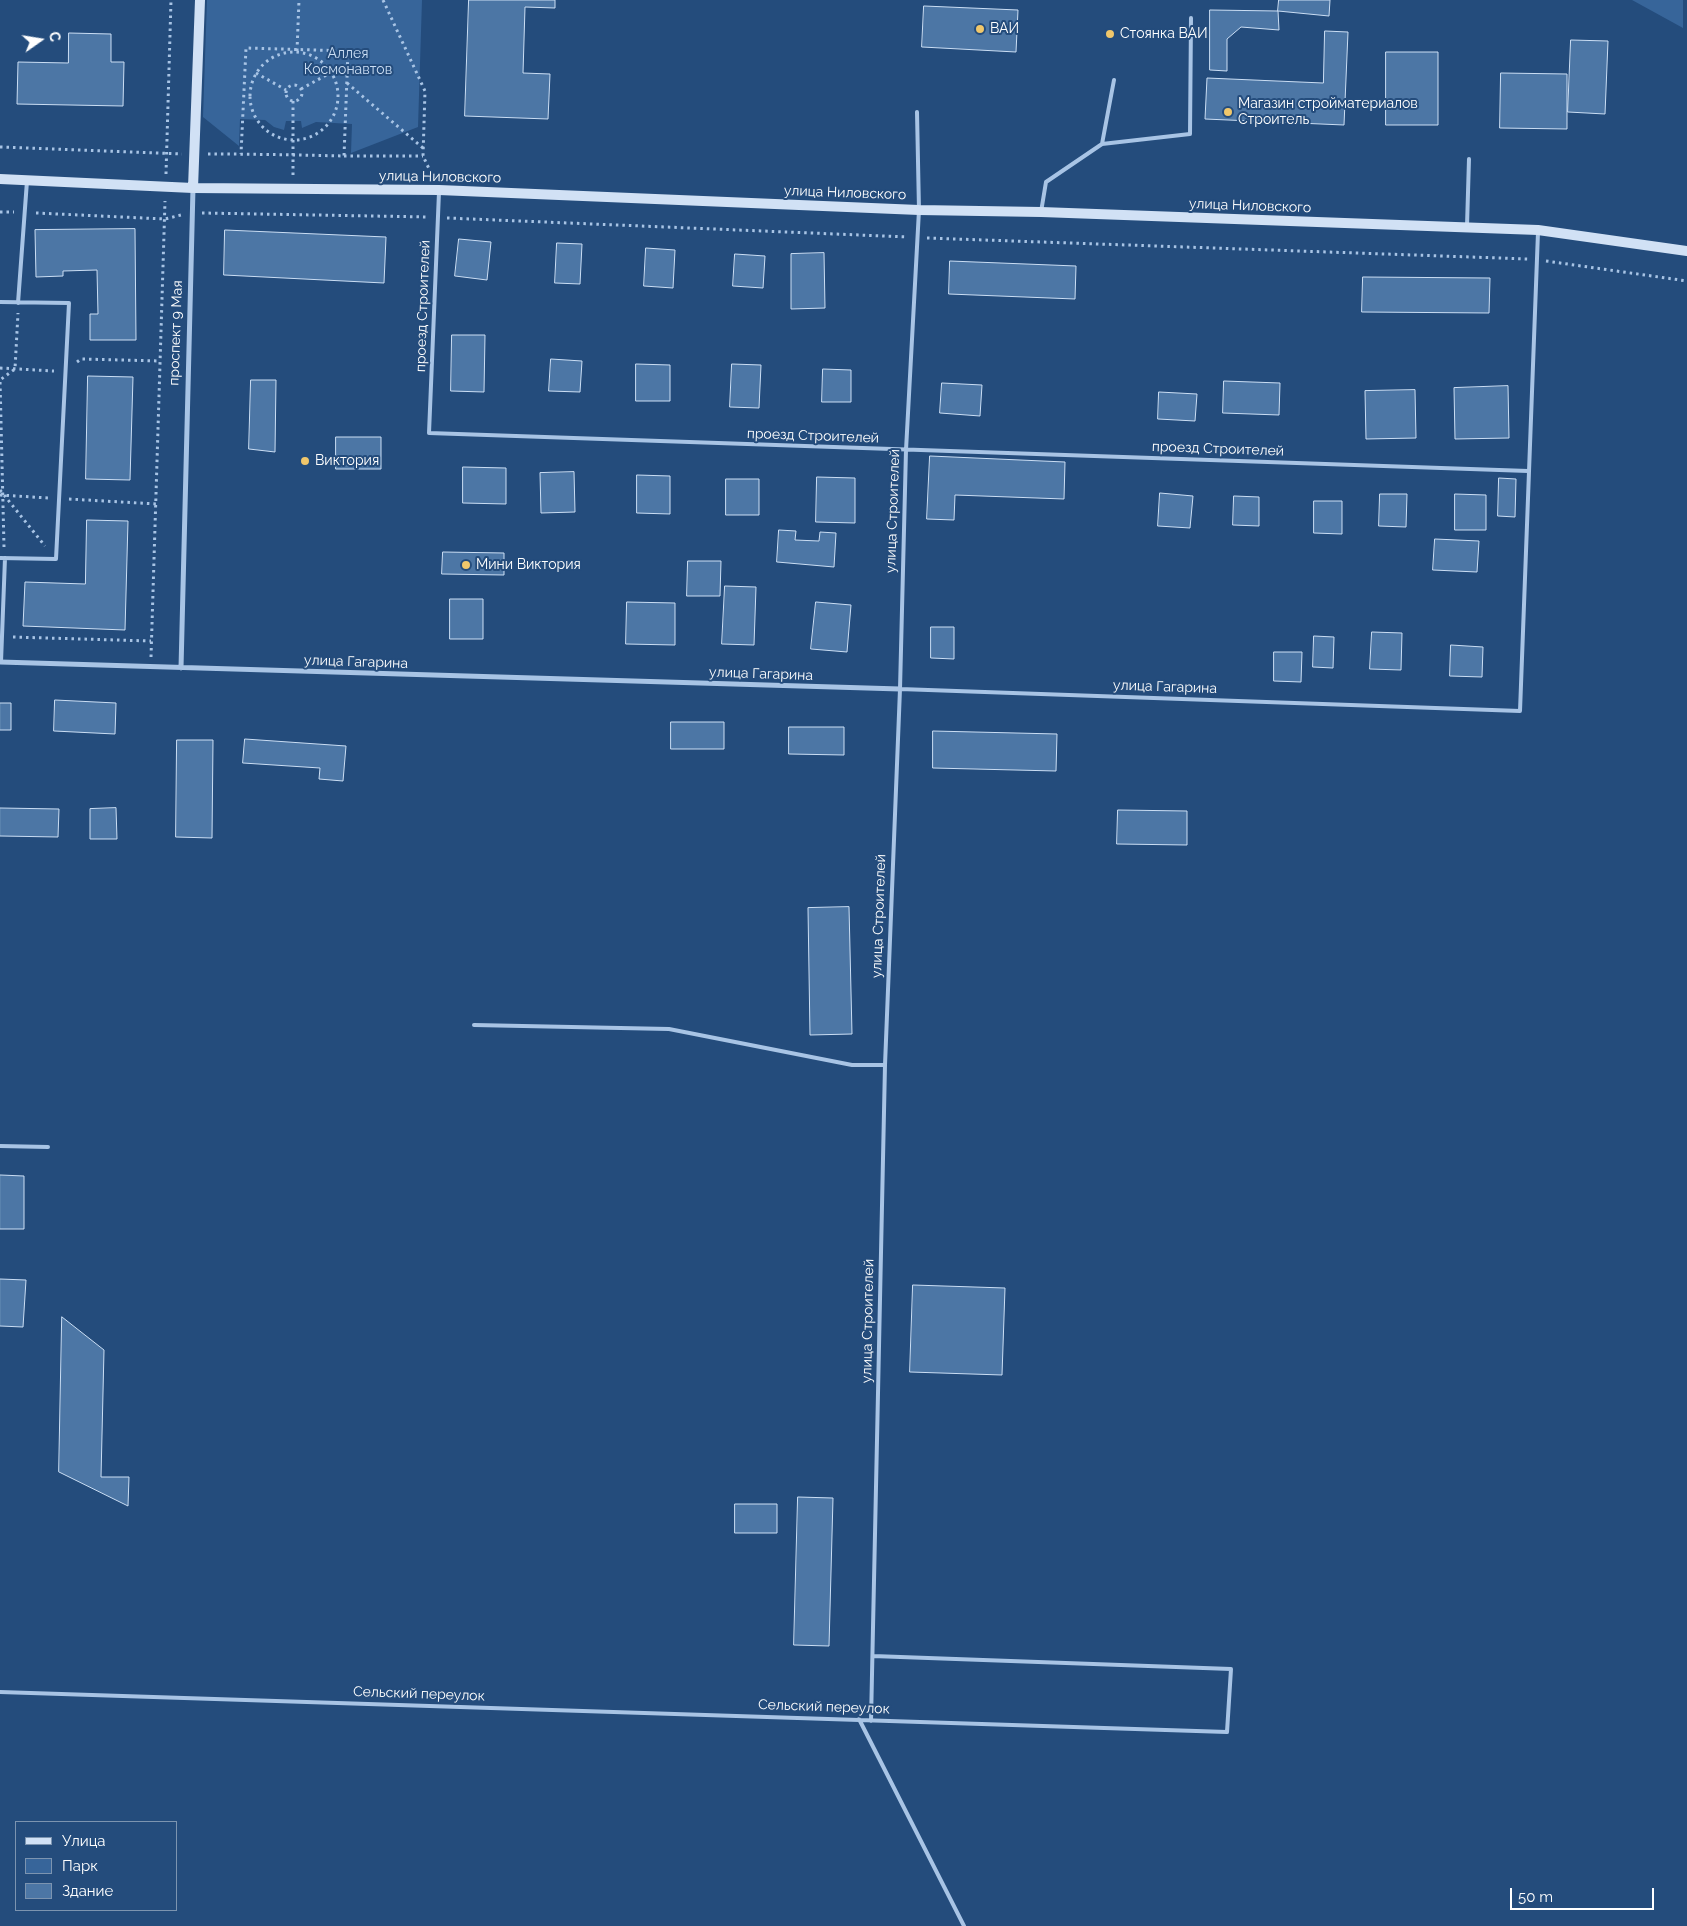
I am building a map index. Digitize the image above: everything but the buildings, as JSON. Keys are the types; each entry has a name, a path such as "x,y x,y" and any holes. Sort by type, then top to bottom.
{"street":[{"name":"проспект 9 Мая","path":"180,668 192,213 200,0"},
{"name":"улица Ниловского","path":"0,179 193,188 439,190 919,210 1041,212 1538,230 1687,251"},
{"name":"улица Гагарина","path":"0,662 900,689"}],"lane":[{"path":"1041,212 1046,182 1102,144 1190,134 1191,18"},
{"path":"1102,144 1114,80"},
{"name":"улица Строителей","path":"872,1721 885,1065 900,689 906,450 919,210 917,112"},
{"path":"1467,228 1469,159"},
{"path":"18,303 27,180"},
{"name":"проезд Строителей","path":"439,190 430,433 1528,471"},
{"path":"1528,471 1538,230"},
{"path":"0,302 69,302 56,559 2,558 2,637 0,662"},
{"name":"улица Гагарина","path":"900,689 1520,711 1528,471"},
{"path":"474,1025 669,1029 852,1065 885,1065"},
{"path":"0,1146 48,1147"},
{"name":"Сельский переулок","path":"0,1692 1227,1732 1231,1669 873,1656"},
{"path":"859,1719 964,1926"}],"path":[{"path":"150,667 171,0"},
{"path":"297,51 299,0"},
{"path":"383,0 425,91 422,156 439,190"},
{"path":"241,154 246,48 348,51 344,156"},
{"path":"297,51 311,54 323,61 332,72 338,84 339,98 336,112 330,124 313,136 294,140 278,138 265,129 255,117 250,103 250,92 256,73 264,63 273,56 297,51"},
{"path":"301,90 332,72"},
{"path":"256,73 286,90"},
{"path":"347,82 423,148"},
{"path":"286,90 290,86 295,85 301,90"},
{"path":"286,90 287,97 293,101"},
{"path":"293,101 300,97 301,90"},
{"path":"244,91 250,92"},
{"path":"339,98 346,99"},
{"path":"292,189 293,101"},
{"path":"0,147 167,154 422,156"},
{"path":"0,212 165,219 192,213 438,217 1537,260 1687,281"},
{"path":"15,369 18,303"},
{"path":"0,368 66,371 81,359 160,361"},
{"path":"2,558 0,380 15,369"},
{"path":"0,490 2,495 56,559"},
{"path":"2,495 52,498"},
{"path":"62,499 156,504"},
{"path":"2,637 151,641"}],"green space":[{"name":"Аллея Космонавтов","path":"207,0 422,0 418,127 351,153 352,124 316,122 302,128 301,121 286,121 284,130 274,127 265,120 240,119 239,146 203,117"},
{"path":"1632,0 1683,0 1683,28"}],"place":[{"name":"ВАИ","path":"980,29"},
{"name":"Стоянка ВАИ","path":"1110,34"},
{"name":"Магазин стройматериалов Строитель","path":"1228,112"},
{"name":"Виктория","path":"305,461"},
{"name":"Мини Виктория","path":"466,565"}]}
